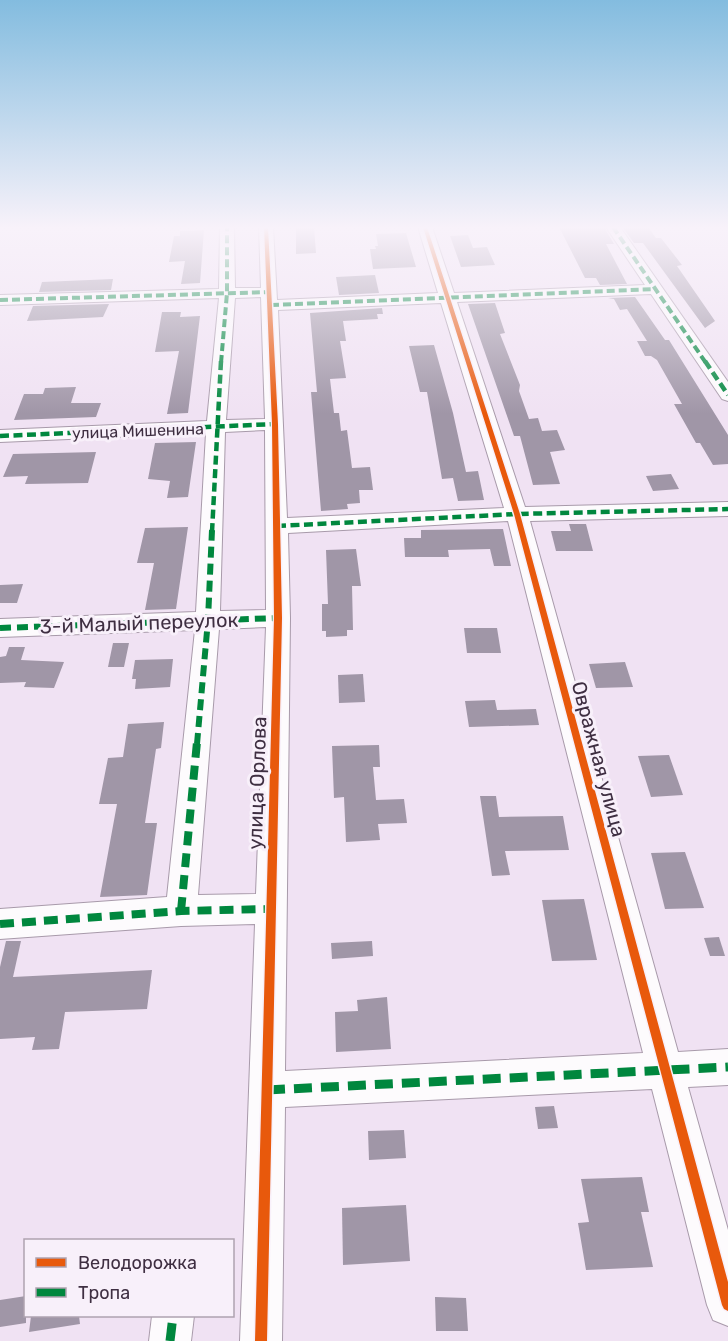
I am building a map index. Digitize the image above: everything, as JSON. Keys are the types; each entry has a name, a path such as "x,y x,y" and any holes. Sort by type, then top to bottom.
{"street":[{"path":"181,911 208,620 216,428 227,290"},
{"name":"улица Орлова","path":"261,1341 269,909 278,618 270,290"},
{"name":"Овражная улица","path":"445,290 517,514 728,1305"},
{"path":"0,300 227,293 271,298 447,297 640,290"},
{"path":"655,290 728,395"},
{"name":"улица Мишенина","path":"0,436 275,424"},
{"path":"277,526 517,514 728,509"},
{"name":"3-й Малый переулок","path":"0,628 278,618"},
{"path":"0,924 181,911 269,909"},
{"path":"267,1090 728,1067"},
{"path":"170,1341 173,1317"}],"building":[{"path":"40,290 111,290 111,290 39,292"},
{"path":"338,290 378,290 379,293 339,295"},
{"path":"677,290 693,290 715,321 705,328"},
{"path":"635,297 665,340 669,340 728,435 728,464 713,465 700,443 696,443 674,404 682,404 657,360 651,356 645,356 637,341 647,341 627,309 620,310 614,299 608,298"},
{"path":"495,303 505,333 500,334 520,385 519,391 529,419 538,418 542,431 557,430 565,450 550,452 560,484 533,485 520,436 514,436 468,304"},
{"path":"109,304 103,317 27,321 33,306"},
{"path":"382,308 383,314 377,314 378,319 343,321 346,341 340,341 346,378 330,379 334,413 339,413 341,431 347,430 352,468 370,467 373,490 359,490 360,503 347,504 348,509 321,511 311,392 317,392 310,313"},
{"path":"162,312 181,312 180,317 200,316 188,413 167,414 179,351 155,352"},
{"path":"434,345 453,413 466,472 478,471 484,500 458,501 453,478 442,479 427,392 420,392 409,346"},
{"path":"76,387 71,403 101,403 96,417 14,420 24,394 43,394 45,388"},
{"path":"196,442 188,497 167,498 170,481 148,479 155,443"},
{"path":"96,452 88,483 25,484 28,476 3,477 13,454"},
{"path":"671,474 679,489 653,491 646,476"},
{"path":"569,524 586,524 593,551 556,551 551,531 571,531"},
{"path":"188,527 176,609 145,610 154,563 137,563 145,528"},
{"path":"503,529 511,566 494,566 490,549 448,550 449,557 405,557 404,538 421,538 421,530"},
{"path":"356,549 361,586 352,586 353,630 347,630 347,636 326,637 326,631 322,631 322,604 328,604 326,550"},
{"path":"23,584 17,603 0,603 0,585"},
{"path":"464,628 497,628 501,653 467,653"},
{"path":"113,643 129,643 124,667 108,667"},
{"path":"9,647 25,647 21,660 64,662 54,688 24,687 26,682 0,683 0,657 6,656"},
{"path":"173,659 170,687 135,689 136,679 132,679 135,660"},
{"path":"625,662 633,687 596,688 589,664"},
{"path":"363,674 365,702 339,703 338,675"},
{"path":"495,700 497,710 536,709 539,725 469,727 465,701"},
{"path":"164,722 161,748 156,749 145,823 157,823 147,895 100,897 117,804 99,804 108,758 123,757 128,724"},
{"path":"379,745 380,767 373,767 376,800 404,799 407,823 378,824 380,840 346,842 344,797 334,798 332,746"},
{"path":"669,755 683,795 651,797 638,756"},
{"path":"480,796 496,796 499,817 563,816 569,850 505,851 510,875 492,876"},
{"path":"685,852 704,908 665,909 651,853"},
{"path":"584,899 597,960 552,961 542,900"},
{"path":"719,937 725,956 710,956 704,938"},
{"path":"6,941 21,941 13,977 152,970 147,1009 65,1012 59,1049 32,1050 35,1037 0,1039 0,967"},
{"path":"372,941 373,956 332,959 331,943"},
{"path":"387,997 391,1049 336,1052 335,1012 358,1011 357,1000"},
{"path":"554,1106 558,1128 538,1129 535,1107"},
{"path":"404,1130 406,1158 369,1160 368,1131"},
{"path":"642,1177 649,1212 641,1212 653,1267 586,1270 578,1223 589,1222 581,1179"},
{"path":"406,1205 410,1261 343,1265 342,1208"},
{"path":"24,1296 26,1323 0,1327 0,1300"},
{"path":"435,1297 466,1298 468,1331 436,1331"},
{"path":"31,1317 79,1317 80,1324 29,1332"}],"marked path":[{"path":"181,911 208,620 216,428 227,290"},
{"path":"271,305 641,290"},
{"path":"656,290 728,395"},
{"path":"0,300 270,292"},
{"path":"0,436 275,424"},
{"path":"277,526 517,514 728,509"},
{"path":"0,628 278,618"},
{"path":"0,924 181,911 269,909"},
{"path":"267,1090 728,1067"},
{"path":"170,1341 173,1317"}],"cycle path":[{"path":"261,1341 278,618 275,424 269,290"},
{"path":"445,290 517,514 728,1305"}]}
